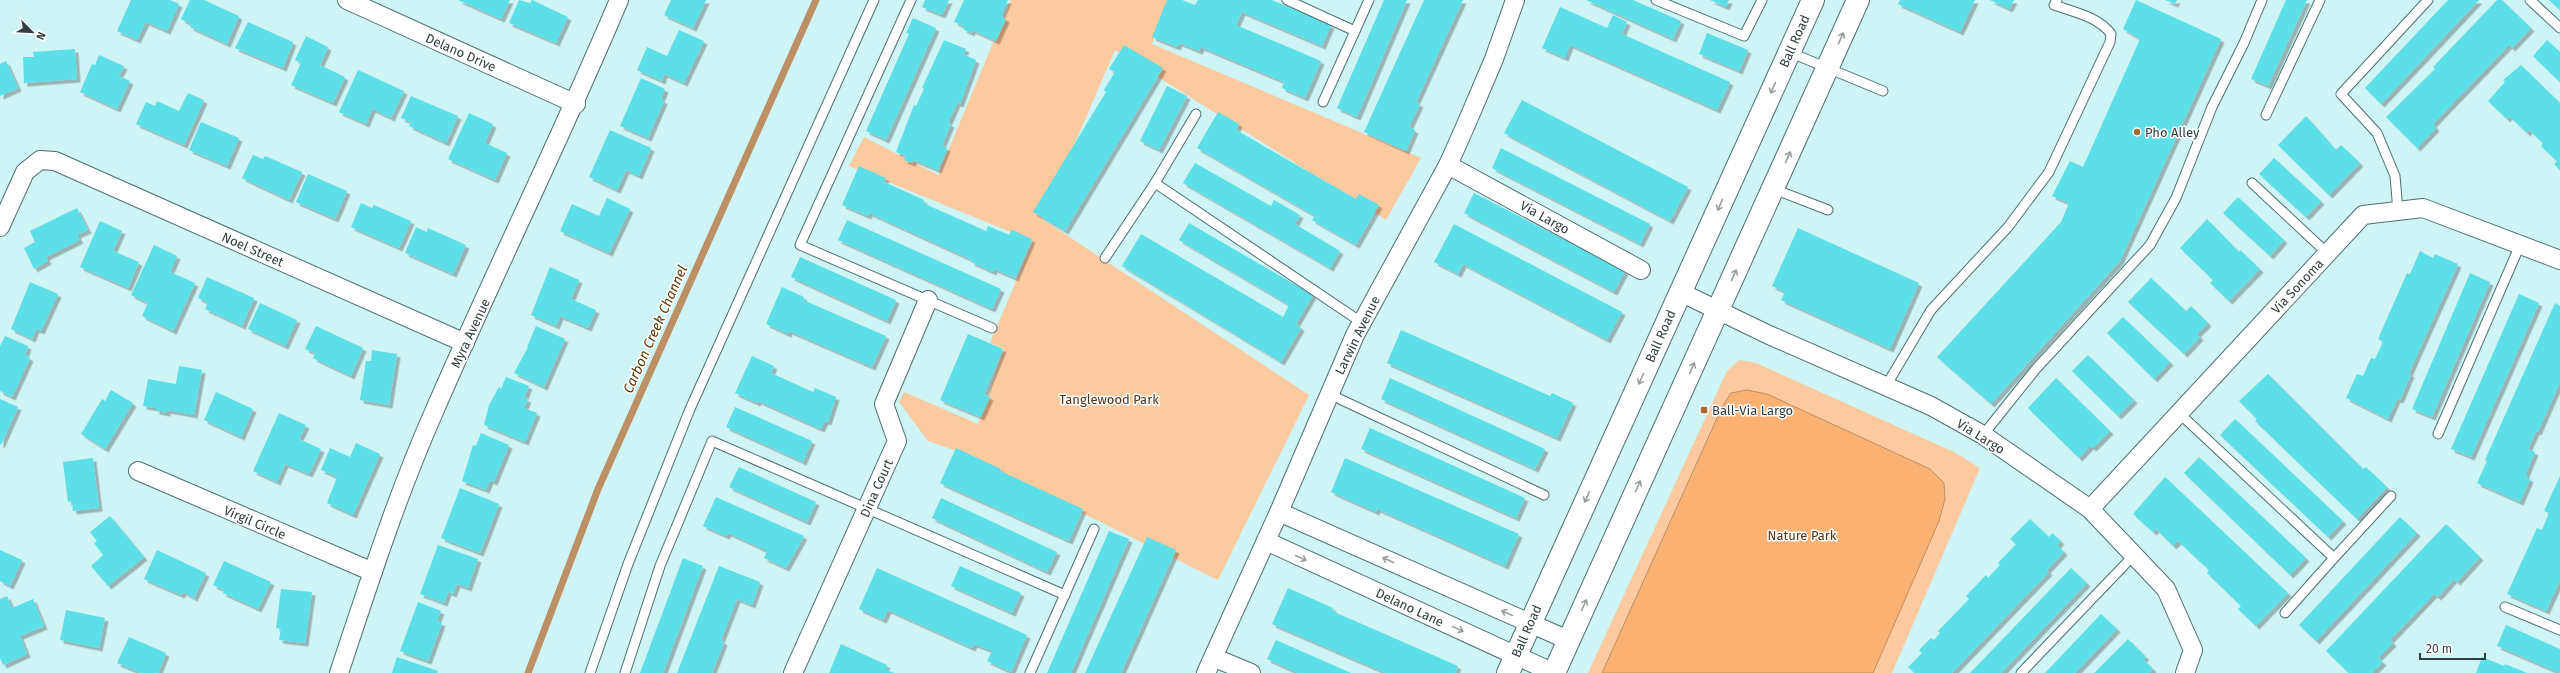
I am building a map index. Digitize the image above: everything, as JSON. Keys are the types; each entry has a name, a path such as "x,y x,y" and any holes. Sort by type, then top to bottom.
{"main road":[{"name":"Ball Road","path":"1512,664 1813,0"},
{"path":"1554,673 1774,189 1858,0"}],"street":[{"name":"Delano Drive","path":"347,0 576,104"},
{"name":"Myra Avenue","path":"340,673 373,572 432,416 576,104 619,0"},
{"name":"Larwin Avenue","path":"1210,665 1279,512 1361,322 1448,165 1494,59 1515,0"},
{"name":"Noel Street","path":"0,228 26,172 40,160 55,161 465,343"},
{"name":"Via Largo","path":"1448,165 1641,270"},
{"name":"Via Sonoma","path":"2090,509 2363,215 2423,208 2560,260"},
{"name":"Via Largo","path":"1680,292 1718,311 1931,406 1983,435 2090,509 2166,589 2193,650 2185,673"},
{"name":"Dina Court","path":"793,673 897,441 884,404 928,300"},
{"name":"Virgil Circle","path":"138,471 373,572"},
{"path":"1279,512 1568,640"},
{"name":"Delano Lane","path":"1266,541 1512,664 1554,673"},
{"path":"1210,665 1251,673"}],"lane":[{"path":"590,673 628,564 690,409 874,0"},
{"path":"911,0 800,245 992,328"},
{"path":"1287,0 1355,31"},
{"path":"1323,102 1368,0"},
{"path":"1656,0 1744,36 1762,0"},
{"path":"1886,386 1931,310 2008,227 2049,172 2110,42 2111,34 2106,28 2097,21 2054,5 2057,0"},
{"path":"1983,435 2035,370 2150,245 2176,198 2212,107 2262,0"},
{"path":"2266,116 2320,0"},
{"path":"2398,211 2395,176 2377,133 2341,94 2428,0"},
{"path":"2530,0 2560,28"},
{"path":"1789,52 1883,91"},
{"path":"1105,258 1155,183 1196,114"},
{"path":"1155,183 1361,322"},
{"path":"2252,183 2328,254"},
{"path":"1774,189 1828,210"},
{"path":"2438,434 2520,245"},
{"path":"1330,394 1544,495"},
{"path":"2179,412 2334,558"},
{"path":"625,673 660,566 712,441 1065,595"},
{"path":"2285,613 2391,496"},
{"path":"1030,673 1094,529"},
{"path":"2022,673 2134,555"},
{"path":"2505,607 2560,630"}],"green space":[{"name":"Tanglewood Park","path":"1011,0 1169,0 1152,44 1421,158 1386,220 1115,50 1042,219 1309,395 1218,580 957,451 928,441 899,402 904,392 978,424 1004,349 990,343 1033,241 849,166 864,137 938,175"},
{"name":"Nature Park","path":"1739,360 1756,363 1956,453 1980,468 1892,673 1588,673 1727,371"}],"shaded area":[{"name":"Nature Park","path":"1747,390 1767,394 1930,469 1944,483 1945,499 1939,521 1873,673 1602,673 1722,407 1731,393"}],"building":[{"path":"131,0 170,0 179,4 167,31 146,22 137,40 117,31"},
{"path":"190,0 204,0 239,16 227,44 190,27 191,24 181,19"},
{"path":"458,0 510,0 501,19"},
{"path":"519,0 530,3 532,0 568,17 556,43 509,23"},
{"path":"671,0 706,0 693,28 664,15"},
{"path":"925,0 949,0 942,15 922,7"},
{"path":"964,0 1008,0 1001,16 1006,19 996,41 972,30 971,33 963,29 964,26 954,22"},
{"path":"1167,0 1182,0 1195,5 1198,0 1272,0 1331,25 1322,46 1242,12 1236,25 1321,61 1305,98 1282,88 1284,82 1201,47 1199,51 1179,43 1177,47 1152,37"},
{"path":"1384,0 1407,0 1357,117 1337,108"},
{"path":"1424,0 1463,0 1416,102 1420,104 1409,127 1415,130 1406,151 1364,132"},
{"path":"1586,0 1633,0 1681,21 1673,39"},
{"path":"1710,0 1729,0 1726,7"},
{"path":"1900,0 1975,0 1960,32 1898,4"},
{"path":"1990,0 2014,0 2009,9"},
{"path":"2136,0 2221,39 2120,261 1991,404 1937,357 2061,222 2069,203 2052,196 2070,161 2083,167 2140,39 2123,29"},
{"path":"2165,0 2177,0 2175,4"},
{"path":"2286,0 2307,0 2268,86 2251,79"},
{"path":"2448,0 2479,0 2381,104 2365,88"},
{"path":"2497,0 2502,0 2531,28 2512,48 2509,45 2433,124 2436,128 2417,148 2386,117 2435,69 2433,67"},
{"path":"2549,0 2560,0 2560,10"},
{"path":"1560,7 1607,28 1613,15 1627,22 1622,34 1730,82 1717,110 1570,45 1565,58 1542,48"},
{"path":"913,18 936,28 886,140 866,131 909,34 906,33"},
{"path":"248,22 293,42 283,68 235,48"},
{"path":"679,30 704,41 684,83 664,74 662,81 637,70 647,47 667,56"},
{"path":"1707,33 1748,50 1739,71 1699,54"},
{"path":"306,36 328,47 320,65 345,77 333,103 291,85 301,63 295,60"},
{"path":"944,40 966,49 963,54 976,60 960,104 957,103 948,123 951,124 942,145 947,148 938,170 914,160 912,163 904,160 906,156 896,152 914,105 916,106 924,89 922,88"},
{"path":"2547,40 2560,52 2560,82 2533,56"},
{"path":"1124,45 1163,68 1065,231 1033,212 1106,92 1104,90 1115,72 1109,69"},
{"path":"75,49 77,79 24,83 23,57 34,57 33,52"},
{"path":"99,55 124,66 119,76 130,81 117,109 80,92 92,64 95,65"},
{"path":"6,61 18,88 0,96 0,64"},
{"path":"2521,65 2560,103 2560,170 2554,164 2557,161 2541,146 2543,143 2529,130 2527,133 2509,116 2507,119 2488,101 2505,82 2503,80"},
{"path":"358,70 404,91 391,118 372,109 366,124 339,112"},
{"path":"641,78 665,89 661,99 664,101 648,138 620,126"},
{"path":"1167,86 1187,96 1159,150 1140,141"},
{"path":"188,93 204,100 184,145 136,124 146,102 155,106 157,101 179,111"},
{"path":"411,96 458,116 446,143 409,126 411,122 401,118"},
{"path":"1522,100 1688,187 1670,221 1504,133"},
{"path":"1218,112 1239,124 1236,130 1356,199 1359,194 1379,205 1356,245 1312,220 1315,216 1197,148"},
{"path":"469,113 493,124 485,143 507,153 495,180 448,159"},
{"path":"2306,116 2336,150 2341,145 2360,163 2329,195 2278,145"},
{"path":"201,122 239,138 227,166 189,150"},
{"path":"610,130 651,148 639,176 626,170 617,190 589,177"},
{"path":"1501,148 1650,224 1640,244 1492,168"},
{"path":"253,155 263,159 265,156 302,172 289,200 242,178"},
{"path":"2274,158 2321,201 2306,217 2259,174"},
{"path":"1195,163 1271,206 1274,200 1300,215 1295,224 1340,251 1330,268 1183,183"},
{"path":"859,166 886,178 884,182 924,200 923,203 986,231 988,226 1009,235 1012,230 1032,239 1015,278 994,269 993,272 971,262 972,260 869,213 868,216 842,205"},
{"path":"308,174 347,191 335,219 296,202"},
{"path":"1474,193 1625,271 1614,292 1464,213"},
{"path":"2238,197 2284,240 2270,256 2223,213"},
{"path":"607,198 630,209 609,253 560,231 572,204 599,216"},
{"path":"361,203 372,208 374,205 411,221 399,248 351,227"},
{"path":"77,208 88,230 77,235 80,240 46,257 48,261 34,269 24,248 35,242 30,231"},
{"path":"2207,219 2239,252 2240,250 2260,269 2229,301 2210,283 2213,280 2180,248"},
{"path":"847,220 1001,289 992,309 838,240"},
{"path":"100,221 122,231 113,251 139,262 128,288 80,267"},
{"path":"1189,223 1313,295 1296,324 1301,328 1281,362 1122,266 1141,234 1283,317 1289,305 1179,240"},
{"path":"1454,224 1622,312 1607,340 1463,264 1458,274 1434,262"},
{"path":"416,227 427,232 428,228 466,245 453,274 405,253"},
{"path":"1798,228 1919,283 1890,349 1781,300 1785,292 1772,286"},
{"path":"154,245 177,256 170,272 195,283 173,331 142,316 148,303 131,295"},
{"path":"2420,251 2433,258 2435,254 2458,264 2409,373 2411,374 2400,400 2397,399 2388,419 2346,398 2357,374 2363,376 2371,358 2375,359 2383,342 2378,339 2407,273 2410,274"},
{"path":"800,257 896,300 887,321 791,277"},
{"path":"550,267 579,280 571,299 596,310 588,328 560,316 556,326 531,315"},
{"path":"2470,273 2490,282 2432,417 2412,409"},
{"path":"207,277 254,298 242,326 205,309 208,303 198,298"},
{"path":"2151,278 2186,311 2191,306 2208,323 2197,334 2200,337 2184,354 2128,302"},
{"path":"30,282 58,294 41,331 36,329 32,339 11,329"},
{"path":"782,287 804,297 803,300 886,336 872,367 789,331 788,334 766,324"},
{"path":"2519,294 2539,303 2471,457 2451,449"},
{"path":"260,303 297,320 285,346 248,329"},
{"path":"2555,303 2560,306 2560,382 2538,432 2536,431 2528,449 2535,452 2525,476 2530,479 2520,502 2477,483 2487,461 2485,460"},
{"path":"2123,317 2170,362 2154,379 2107,333"},
{"path":"316,326 363,348 351,376 313,358 315,353 305,349"},
{"path":"536,326 565,339 544,387 514,373 528,347"},
{"path":"1401,330 1550,396 1552,393 1573,403 1557,438 1387,363"},
{"path":"968,334 1003,349 984,394 990,397 981,417 940,400"},
{"path":"5,336 28,346 25,355 30,358 12,397 0,391 0,346"},
{"path":"372,350 397,354 389,405 360,400 366,361 371,361"},
{"path":"2088,355 2134,400 2118,416 2072,371"},
{"path":"752,356 774,366 771,373 813,392 815,388 836,397 828,422 825,421 821,429 758,401 757,403 735,393"},
{"path":"179,366 202,370 194,415 167,410 167,413 156,411 156,408 143,406 148,379 176,384"},
{"path":"2268,374 2363,469 2366,467 2387,487 2357,519 2255,421 2257,419 2239,401"},
{"path":"506,377 529,386 524,398 528,399 524,408 537,413 525,442 484,425 489,405 499,387 501,389"},
{"path":"1390,378 1545,449 1535,469 1381,399"},
{"path":"2056,378 2110,431 2093,448 2090,446 2079,458 2028,408"},
{"path":"111,390 133,403 105,449 81,434 102,399 105,401"},
{"path":"216,392 253,409 241,437 204,420"},
{"path":"0,399 18,407 1,445 0,444"},
{"path":"735,407 812,441 803,462 726,427"},
{"path":"279,413 306,425 299,439 321,449 309,474 285,464 277,482 253,471"},
{"path":"2235,419 2343,521 2328,537 2220,435"},
{"path":"1370,428 1525,498 1516,518 1361,449"},
{"path":"481,433 509,445 494,482 490,480 486,490 462,481 473,445 476,446"},
{"path":"356,443 380,454 353,515 327,503 337,477 321,470 330,448 350,457"},
{"path":"956,448 1001,469 1000,471 1083,509 1069,541 940,483"},
{"path":"2199,457 2306,558 2290,575 2184,473"},
{"path":"93,458 99,508 73,511 72,501 68,502 63,462"},
{"path":"1345,458 1519,534 1505,566 1377,509 1376,512 1331,492"},
{"path":"739,467 816,502 807,522 729,487"},
{"path":"2560,476 2560,580 2546,611 2507,594 2537,528 2542,530 2549,513 2544,511"},
{"path":"2165,477 2288,593 2256,626 2238,609 2241,606 2207,573 2209,570 2178,541 2173,546 2156,529 2153,532 2133,514"},
{"path":"460,488 499,504 480,553 441,538"},
{"path":"716,497 804,536 786,568 764,558 767,551 728,533 726,536 703,526"},
{"path":"941,498 1057,552 1047,572 932,518"},
{"path":"110,516 144,557 108,586 91,566 103,555 94,543 97,541 90,532"},
{"path":"2400,517 2417,533 2316,641 2299,625"},
{"path":"2030,519 2049,537 2052,533 2061,541 2057,545 2064,552 2047,570 2049,572 1952,673 1915,673 1908,667 1922,653 1919,650 1931,638 1934,640 1940,633 1938,631 1969,599 1966,596 1986,575 1988,578 2000,565 1998,563 2016,544 2010,539"},
{"path":"2446,524 2480,557 2457,582 2454,579 2438,597 2434,594 2390,640 2393,643 2378,658 2383,662 2372,673 2349,673 2326,651"},
{"path":"1109,531 1129,539 1071,673 1047,673"},
{"path":"1147,537 1176,550 1121,673 1085,673"},
{"path":"438,545 478,559 468,588 457,584 453,594 448,592 444,603 420,594"},
{"path":"0,550 22,560 10,586 0,581"},
{"path":"157,550 206,573 194,598 183,592 181,595 144,579"},
{"path":"683,558 703,566 663,673 640,673"},
{"path":"224,561 271,582 258,609 223,593 224,590 213,585"},
{"path":"719,566 760,582 752,605 737,599 721,640 724,642 712,673 677,673"},
{"path":"960,566 1021,593 1012,613 951,586"},
{"path":"877,568 1027,635 1011,672 987,661 992,651 974,644 972,648 888,610 883,620 859,609"},
{"path":"2071,568 2087,583 2001,673 1970,673"},
{"path":"1288,588 1333,608 1332,611 1458,666 1455,673 1386,673 1272,624"},
{"path":"281,589 312,592 305,643 279,640 281,629 276,628"},
{"path":"7,596 12,608 33,599 44,626 20,636 27,654 3,665 0,658 0,599"},
{"path":"418,602 441,611 437,621 442,623 428,661 400,651"},
{"path":"66,610 105,618 99,648 60,640"},
{"path":"2101,614 2117,629 2075,673 2045,673"},
{"path":"2506,625 2560,649 2560,673 2497,646"},
{"path":"129,637 166,653 158,673 141,673 117,663"},
{"path":"2128,639 2146,657 2143,659 2153,669 2149,673 2094,673"},
{"path":"1276,640 1351,673 1298,673 1267,659"},
{"path":"841,644 887,665 885,669 894,673 829,673"},
{"path":"397,657 438,671 437,673 392,673"},
{"path":"2482,657 2504,666 2505,664 2527,673 2476,673"}],"waterway":[{"name":"Carbon Creek Channel","path":"528,673 598,489 816,0"}],"place":[{"name":"Pho Alley","path":"2137,132"},
{"name":"Ball-Via Largo","path":"1704,410"}]}
